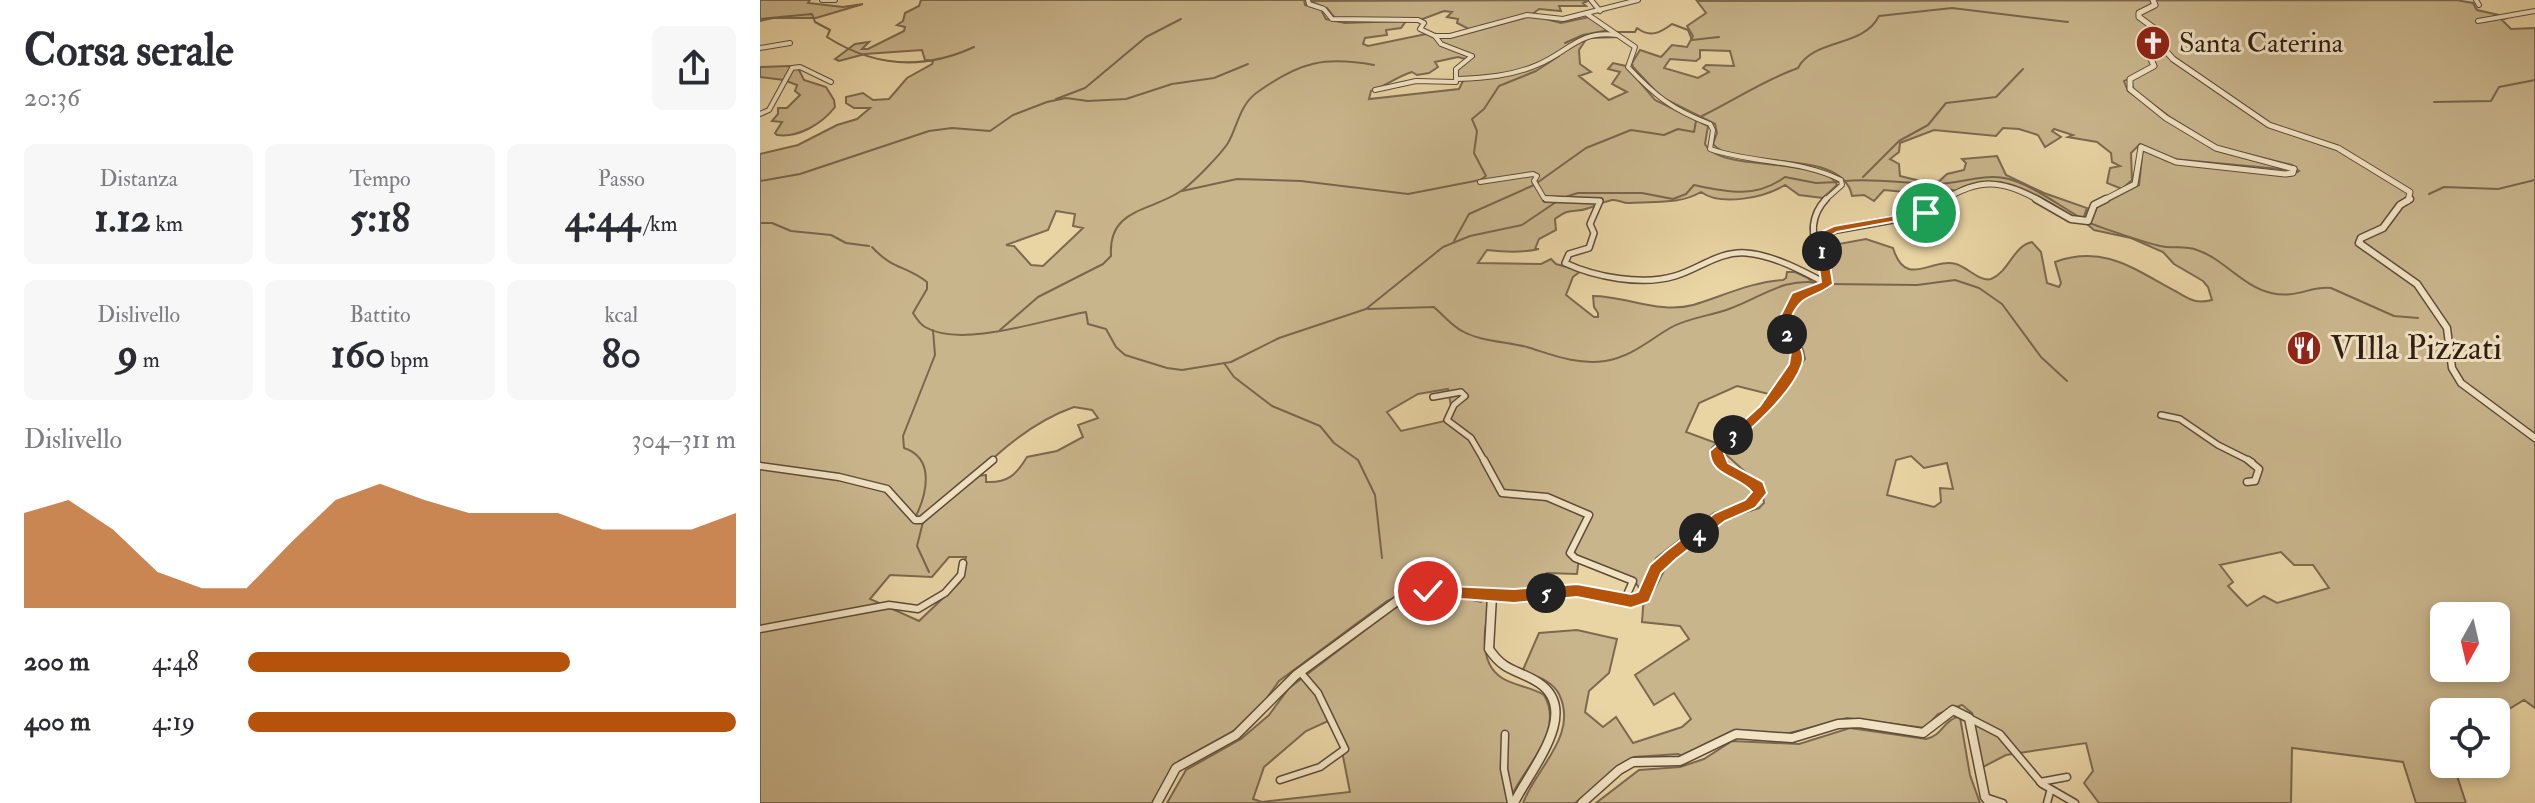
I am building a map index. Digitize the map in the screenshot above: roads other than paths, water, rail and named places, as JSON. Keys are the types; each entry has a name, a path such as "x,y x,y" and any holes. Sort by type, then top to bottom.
{"street":[{"path":"822,0 835,0"},
{"path":"1308,0 1309,4 1324,9 1332,19 1418,20 1424,23 1420,29 1435,36 1450,36 1527,15 1559,19 1638,0"},
{"path":"1591,0 1600,11"},
{"path":"1826,284 1822,252 1825,235 1834,230 1926,213 1976,183 2016,187 2074,221 2088,221 2094,205 2135,184 2141,147 2176,162 2293,173 2294,169 2216,148 2166,118 2130,89 2130,79 2154,66 2143,46 2158,31 2139,17 2139,13 2155,5 2153,0"},
{"path":"2478,21 2535,11"},
{"path":"1587,14 1635,47 1628,67 1655,96 1684,114 1710,124 1713,130 1708,144 1710,149 1747,161 1788,162 1841,180 1842,185 1817,206 1814,217 1814,243 1822,252"},
{"path":"1375,90 1416,81 1456,82 1457,79 1524,70 1549,60 1570,42 1583,36 1606,33 1620,36"},
{"path":"1435,36 1441,44 1472,56 1456,69 1457,79"},
{"path":"2154,38 2173,59 2269,125 2338,148 2406,188 2412,196 2410,200 2392,212 2385,226 2361,238 2359,243 2417,284 2447,328 2452,368 2461,383 2535,438"},
{"path":"760,48 790,43"},
{"path":"760,114 769,110 792,68 800,67 831,82"},
{"path":"1480,182 1533,174 1537,176 1534,181 1544,198 1549,200 1599,200 1601,204 1590,224 1594,233 1589,248 1569,254 1565,263 1586,272 1663,279 1713,257 1746,253 1760,255 1826,284"},
{"path":"1157,803 1176,768 1236,735 1300,672 1369,619 1411,595 1428,591 1492,596 1577,590 1628,600 1643,597 1656,569 1671,555 1720,517 1756,500 1760,493 1758,486 1723,467 1717,459 1717,451 1764,409 1796,365 1798,352 1784,329 1787,311 1797,296 1826,284"},
{"path":"1433,397 1461,392 1465,396 1454,405 1447,420 1471,438 1502,493 1550,496 1589,515 1588,522 1570,547 1570,553 1575,558 1633,581 1628,600"},
{"path":"2161,415 2180,419 2218,445 2252,462 2259,469 2259,475 2255,481 2247,482"},
{"path":"760,466 839,477 887,489 915,520 921,520 993,460"},
{"path":"760,629 889,605 918,609 945,593 961,575 963,563"},
{"path":"1492,596 1489,649 1507,672 1542,685 1552,697 1555,710 1555,729 1512,803"},
{"path":"1280,780 1320,767 1345,749 1311,681 1300,672"},
{"path":"1582,803 1619,770 1633,762 1680,761 1736,734 1792,738 1838,724 1859,723 1923,733 1948,711 1958,711 1980,720 2031,767 2039,782 2050,792 2075,803"},
{"path":"1969,718 1988,800 2003,803"},
{"path":"1505,734 1504,769 1512,803"},
{"path":"2039,782 2067,777"},
{"path":"2047,803 2050,792"}],"waterway":[{"path":"1702,116 1798,68 1805,58 1815,52 1862,33 1879,16 1952,8 2068,22"},
{"path":"760,19 812,14 815,22 830,30 827,37 845,47 899,62 937,59 974,47"},
{"path":"1056,99 1085,88 1146,37 1181,19"},
{"path":"1617,32 1635,32 1637,28 1646,33 1655,33 1672,24 1688,30 1692,40 1719,37"},
{"path":"1565,43 1583,35 1609,30"},
{"path":"1182,191 1237,179 1301,181 1408,194 1480,180 1486,176 1474,153 1477,131 1472,119 1484,109 1499,86 1536,71 1559,56"},
{"path":"1000,330 1038,297 1103,264 1111,256 1116,229 1133,213 1169,198 1192,182 1224,148 1247,102 1259,91 1287,73 1314,64 1341,61 1374,65"},
{"path":"760,181 800,174 929,131 952,128 990,131 1013,115 1047,102 1066,98 1088,101 1126,99 1172,84 1214,78 1248,64"},
{"path":"1863,177 1899,141 1928,125 1946,103 1996,97 2023,69"},
{"path":"2434,102 2491,101 2499,87 2535,80"},
{"path":"1454,241 1469,214 1534,185 1586,148 1631,130 1664,135 1678,129 1694,132 1696,121"},
{"path":"1562,198 1578,193 1642,193 1673,199 1686,194 1694,185 1741,192 1763,189 1785,177 1816,183 1838,182"},
{"path":"1845,181 1937,184 1987,177 2004,178 2034,189 2081,218"},
{"path":"2429,194 2444,187 2498,189 2535,180"},
{"path":"1224,363 1279,338 1366,309 1443,247 1470,236 1522,225 1556,202"},
{"path":"760,223 772,223 791,231 831,235 846,243 869,246"},
{"path":"2089,223 2160,246 2197,250 2251,285 2271,293 2288,294 2331,288 2394,316 2418,318"},
{"path":"872,247 886,260 927,282 927,289 913,313 920,323 933,330"},
{"path":"1827,284 1917,285 1955,280 1979,288 2002,304 2041,357 2067,381"},
{"path":"1368,309 1434,307 1458,329 1477,337 1594,362 1623,356 1677,325 1729,309 1784,285 1821,283"},
{"path":"933,330 960,335 982,334 1086,312 1088,324 1106,329 1116,347 1125,355 1182,370 1224,363"},
{"path":"916,516 926,477 920,460 904,448 903,436 935,355 933,330"},
{"path":"1224,363 1234,377 1272,406 1320,426 1334,443 1358,460 1375,495 1382,558"},
{"path":"923,522 917,546 929,572"}],"place":[{"name":"Santa Caterina","path":"2153,43"},
{"name":"VIlla Pizzati","path":"2304,348"}]}
